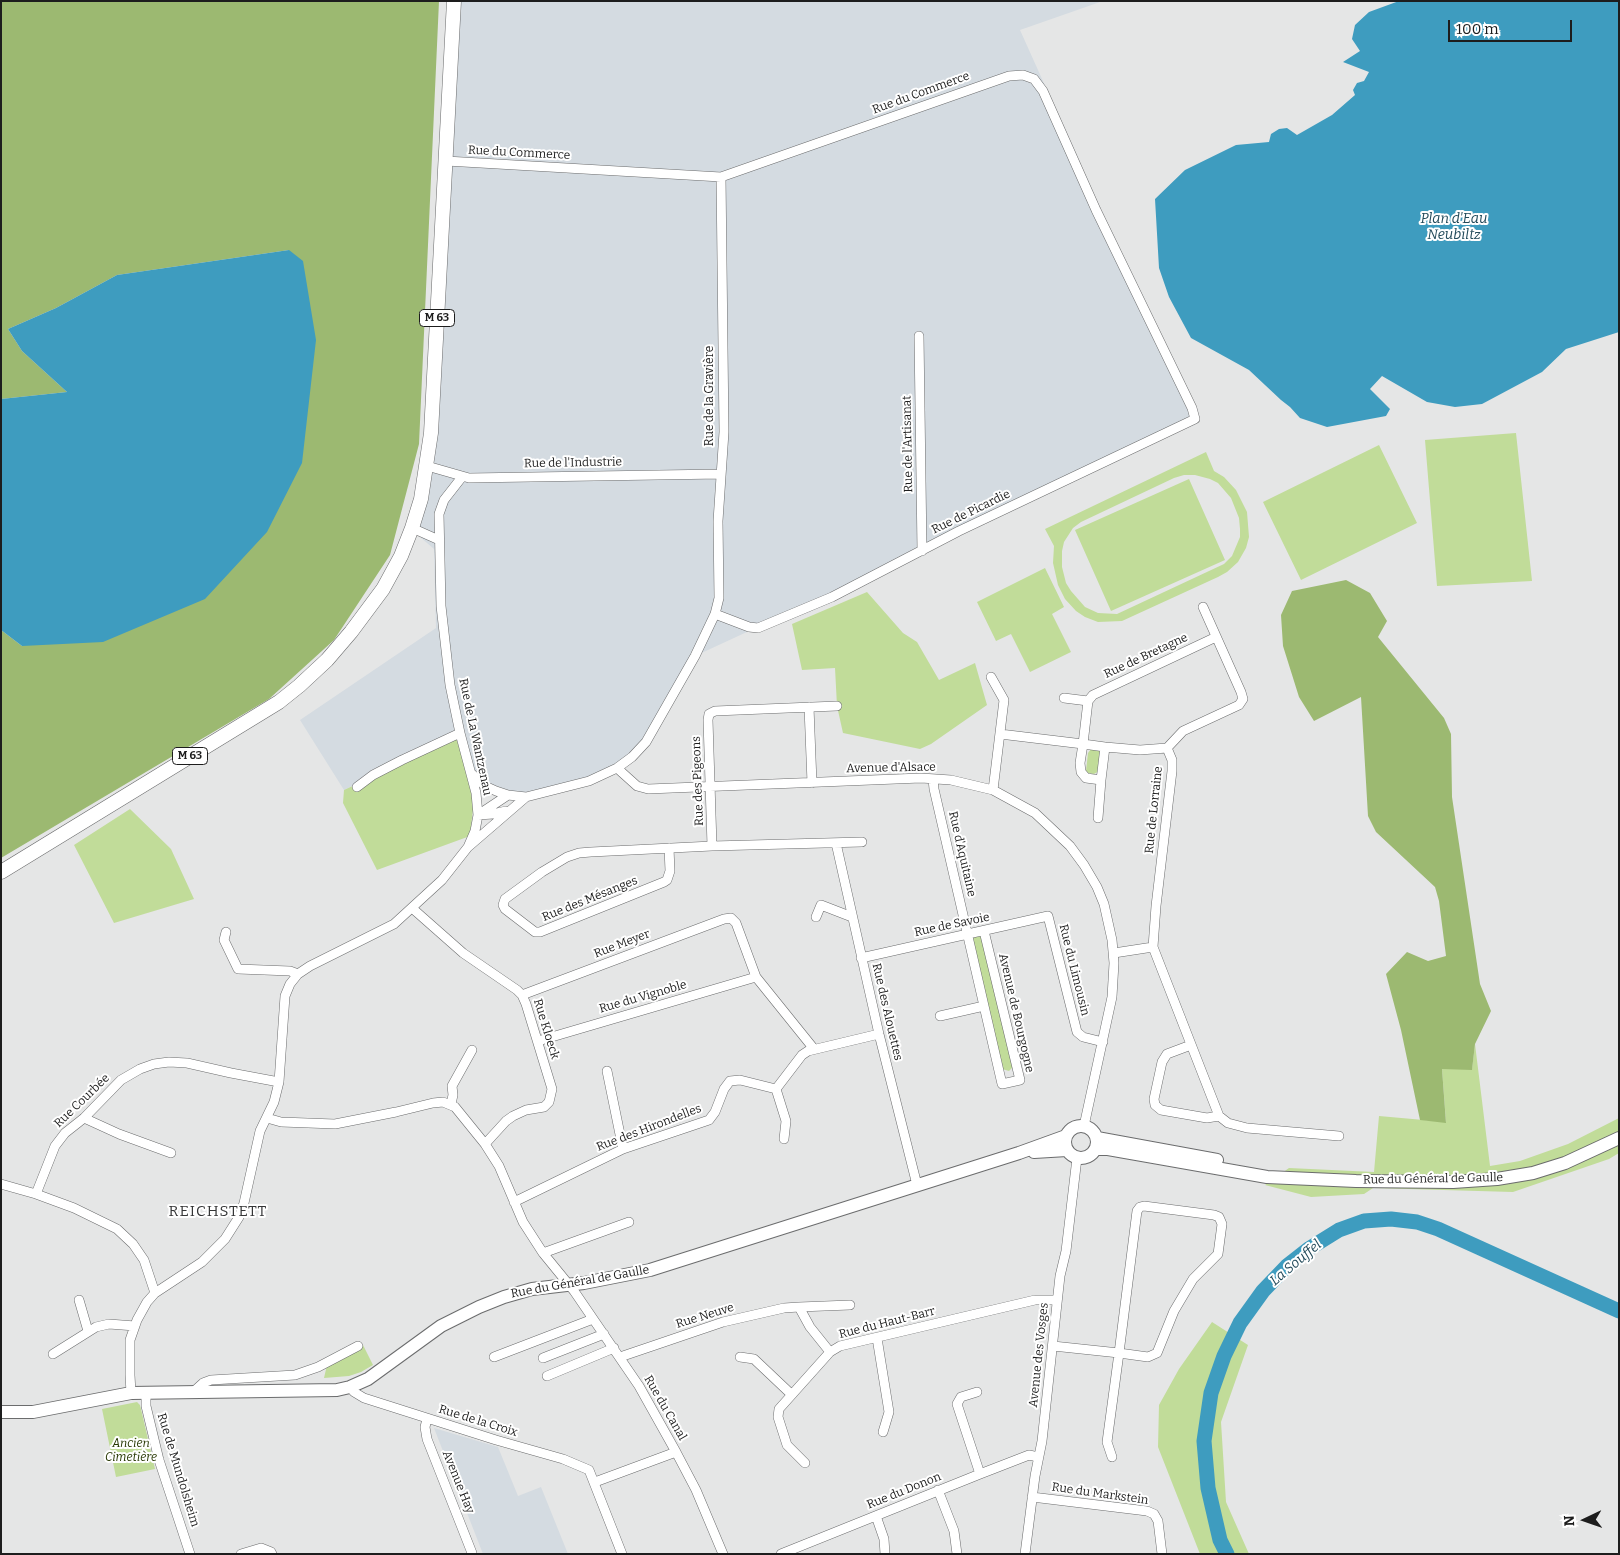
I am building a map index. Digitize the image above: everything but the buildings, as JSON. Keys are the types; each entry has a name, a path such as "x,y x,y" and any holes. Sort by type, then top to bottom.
{"main road":[{"name":"M 63","path":"1,872 279,702 327,660 352,632 383,589 401,556 412,528 420,499 431,433 454,1"},
{"path":"1084,1126 1092,1130 1097,1143 1090,1156 1081,1159 1072,1154 1065,1144 1066,1136 1073,1128 1084,1126"},
{"name":"Rue du Général de Gaulle","path":"1,1412 33,1412 131,1393 352,1389 378,1373 441,1326 479,1307 525,1290 650,1270 1019,1153 1066,1136"},
{"name":"Rue du Général de Gaulle","path":"1097,1143 1268,1170 1300,1178 1453,1182 1507,1178 1533,1173 1565,1163 1619,1138"},
{"name":"Rue du Général de Gaulle","path":"1019,1153 1072,1154"}],"street":[{"name":"Rue du Commerce","path":"446,161 721,177 1009,76 1023,75 1034,79 1043,91 1096,210 1192,408 1195,419"},
{"name":"Rue de la Gravière","path":"616,768 646,742 695,656 715,614 719,598 718,521 724,432 721,177"},
{"name":"Rue de l'Artisanat","path":"919,336 922,551"},
{"name":"Rue de Picardie","path":"715,614 749,627 758,628 832,597 959,531 1195,419"},
{"name":"Rue de l'Industrie","path":"427,466 462,477 721,474"},
{"name":"Rue de La Wantzenau","path":"131,1393 130,1347 135,1326 147,1302 155,1293 202,1262 225,1239 242,1210 260,1132 274,1102 279,1082 285,996 290,984 298,974 310,966 387,929 442,880 468,848 475,832 478,815 472,774 460,733 450,685 441,606 439,514 444,500 462,477"},
{"path":"412,528 439,540"},
{"path":"1000,734 1140,750 1167,748 1183,731 1242,703 1242,692 1203,607"},
{"name":"Rue de Bretagne","path":"1088,700 1097,693 1216,638"},
{"path":"991,677 1004,700 993,790"},
{"path":"1064,698 1088,700 1080,763 1081,772 1086,778 1102,780"},
{"path":"812,783 809,707 837,706"},
{"name":"Rue des Pigeons","path":"712,846 709,714 715,711 809,707"},
{"path":"357,787 374,775 402,760 460,733"},
{"path":"1098,818 1105,746"},
{"name":"Rue de Lorraine","path":"1167,748 1172,760 1172,771 1153,948 1219,1116"},
{"path":"472,774 485,786 508,795 526,797 589,781 616,768"},
{"name":"Avenue d'Alsace","path":"616,768 632,783 644,789 933,779 951,780 993,790 1035,813 1070,846 1084,865 1097,887 1109,921 1114,953 1112,997 1084,1126"},
{"name":"Rue d'Aquitaine","path":"933,779 968,934"},
{"path":"478,815 508,795"},
{"path":"468,848 526,797"},
{"path":"478,815 508,811"},
{"name":"Rue des Mésanges","path":"669,848 670,871 669,876 664,882 540,932 535,932 505,909 503,905 505,900 542,872 567,857 591,852 669,848 712,846 862,842"},
{"name":"Rue des Alouettes","path":"836,843 861,958 917,1185"},
{"path":"816,917 821,905 852,916"},
{"name":"Rue Kloeck","path":"412,908 463,953 522,995 538,1042 552,1089 549,1102 544,1107 526,1110 513,1116 485,1144"},
{"name":"Rue de Savoie","path":"861,958 1048,916"},
{"name":"Rue du Limousin","path":"1048,916 1077,1032 1082,1036 1103,1042"},
{"name":"Rue Meyer","path":"522,995 731,918 736,924 756,978"},
{"name":"Avenue de Bourgogne","path":"968,934 1002,1084 1020,1080 984,931"},
{"path":"226,932 224,940 238,969 290,971 298,974"},
{"path":"1114,953 1153,948"},
{"path":"756,978 814,1049"},
{"name":"Rue du Vignoble","path":"538,1042 756,978"},
{"path":"940,1016 984,1006"},
{"path":"784,1139 786,1121 776,1090 802,1055 814,1049 879,1034"},
{"path":"1191,1045 1167,1054 1162,1062 1154,1099 1155,1106 1160,1110 1207,1118 1219,1116 1228,1123 1247,1128 1339,1136"},
{"path":"266,1118 281,1122 336,1124 433,1103 451,1104 452,1086 472,1050"},
{"name":"Rue Courbée","path":"36,1194 56,1146 66,1133 84,1118 121,1080 140,1069 154,1064 169,1062 187,1063 279,1082"},
{"path":"607,1071 623,1149"},
{"name":"Rue des Hirondelles","path":"514,1202 623,1149 708,1120 715,1112 724,1089 730,1081 740,1080 776,1090"},
{"name":"Rue du Canal","path":"451,1104 485,1144 499,1166 523,1222 543,1254 568,1284 639,1386 696,1490 723,1554"},
{"path":"84,1118 119,1134 171,1153"},
{"name":"Avenue des Vosges","path":"1025,1554 1038,1456 1042,1441 1060,1276 1066,1251 1072,1154"},
{"path":"1,1184 74,1208 117,1229 133,1244 144,1260 155,1293"},
{"path":"1053,1346 1119,1353 1148,1357 1157,1353 1174,1311 1193,1279 1218,1254 1222,1224 1219,1217 1144,1206 1140,1207 1137,1211 1119,1353 1107,1442 1112,1457"},
{"path":"543,1254 629,1222"},
{"path":"80,1300 88,1331"},
{"name":"Rue du Haut-Barr","path":"806,1463 788,1445 778,1416 779,1409 830,1352 840,1346 1035,1300 1057,1300"},
{"name":"Rue Neuve","path":"620,1357 723,1322 784,1308 850,1305"},
{"path":"799,1307 810,1327 830,1352"},
{"path":"494,1357 593,1319"},
{"path":"53,1354 96,1327 109,1324 135,1326"},
{"path":"543,1358 604,1334"},
{"path":"877,1338 889,1412 883,1432"},
{"path":"192,1393 203,1383 210,1380 295,1375 318,1367 358,1346"},
{"path":"546,1376 614,1348"},
{"path":"740,1357 754,1359 791,1394"},
{"name":"Rue de la Croix","path":"352,1389 364,1398 427,1419 562,1459 589,1470 595,1482"},
{"path":"977,1392 961,1397 957,1404 980,1474"},
{"name":"Rue de Mundolsheim","path":"146,1394 146,1406 159,1460 190,1554"},
{"name":"Avenue Hay","path":"427,1419 425,1427 427,1439 472,1554"},
{"path":"622,1554 595,1482 676,1452"},
{"name":"Rue du Donon","path":"782,1554 1029,1455 1038,1456"},
{"path":"938,1490 954,1531 957,1554"},
{"name":"Rue du Markstein","path":"1032,1497 1147,1511 1154,1514 1158,1521 1162,1554"},
{"path":"876,1516 884,1539 885,1554"},
{"path":"241,1554 261,1548 272,1554"}],"shaded area":[{"path":"456,1 1103,1 1020,30 1195,419 909,557 695,656 646,742 617,768 526,797 497,790 470,775 456,738 344,790 300,720 436,628 434,549 413,531 423,500"},
{"path":"434,1428 498,1447 518,1496 541,1487 568,1554 483,1554"}],"green space":[{"path":"1,1 439,1 419,444 390,555 334,640 269,699 1,858 1,630 22,646 289,250 117,275 56,308 8,329 22,351 67,392 1,399"},
{"path":"1516,433 1532,581 1437,586 1425,440"},
{"path":"1379,445 1417,523 1301,580 1263,502"},
{"path":"1206,452 1214,471 1224,477 1236,490 1247,512 1249,537 1246,548 1238,562 1227,572 1122,621 1098,622 1076,611 1065,599 1058,585 1053,563 1054,546 1045,529","holes":["1184,475 1195,475 1218,483 1231,498 1239,518 1240,529 1240,537 1232,556 1224,564 1117,614 1098,613 1085,607 1066,583 1062,567 1064,542 1073,528 1081,522 1174,478"]},
{"path":"1189,479 1225,560 1111,611 1075,530"},
{"path":"1045,568 1064,607 1052,614 1071,652 1030,672 1011,634 996,641 977,602"},
{"path":"1346,580 1370,593 1387,621 1378,637 1444,718 1451,734 1452,797 1480,984 1491,1011 1475,1044 1472,1070 1442,1069 1446,1123 1420,1120 1401,1030 1386,974 1407,952 1428,961 1446,956 1439,901 1435,887 1376,832 1368,816 1361,697 1314,721 1299,697 1283,646 1281,615 1292,591"},
{"path":"867,592 903,633 917,642 939,680 975,663 987,705 931,744 920,749 843,733 837,706 835,668 802,670 792,624"},
{"path":"456,738 470,775 473,809 470,836 377,870 343,803 344,790"},
{"path":"1091,749 1098,749 1101,753 1099,771 1094,774 1086,771 1088,753"},
{"path":"130,809 171,849 194,899 114,923 74,845"},
{"path":"974,937 983,937 1013,1067 1009,1071 1002,1069 972,940"},
{"path":"1475,1044 1490,1166 1520,1161 1568,1144 1619,1118 1619,1153 1609,1159 1513,1192 1373,1188 1364,1194 1311,1197 1265,1185 1289,1168 1374,1172 1379,1116 1446,1122 1442,1069 1472,1069"},
{"path":"1212,1322 1248,1345 1221,1422 1226,1502 1249,1554 1200,1554 1158,1447 1159,1405 1179,1369"},
{"path":"363,1345 373,1365 349,1376 324,1378 327,1365"},
{"name":"Ancien Cimetière","path":"137,1402 140,1405 155,1469 116,1477 102,1409"}],"water":[{"name":"Plan d'Eau Neubiltz","path":"1399,1 1619,1 1619,332 1566,349 1542,372 1482,404 1455,407 1427,402 1382,376 1370,389 1390,409 1386,416 1327,427 1300,418 1249,370 1191,338 1169,297 1159,268 1155,199 1185,170 1236,145 1269,142 1271,134 1279,129 1287,128 1297,135 1332,115 1355,95 1353,90 1357,83 1364,81 1369,72 1343,62 1360,51 1352,39 1355,25 1369,12"},
{"path":"289,250 303,261 316,340 302,463 267,532 205,599 103,642 22,646 1,630 1,399 67,392 22,351 8,329 56,308 117,275"}],"waterway":[{"name":"La Souffel","path":"1227,1554 1220,1540 1208,1488 1204,1441 1211,1393 1224,1356 1240,1323 1263,1291 1287,1266 1310,1248 1339,1230 1364,1221 1391,1219 1417,1222 1438,1229 1619,1311"}],"district":[{"name":"REICHSTETT","path":"218,1212"}]}
